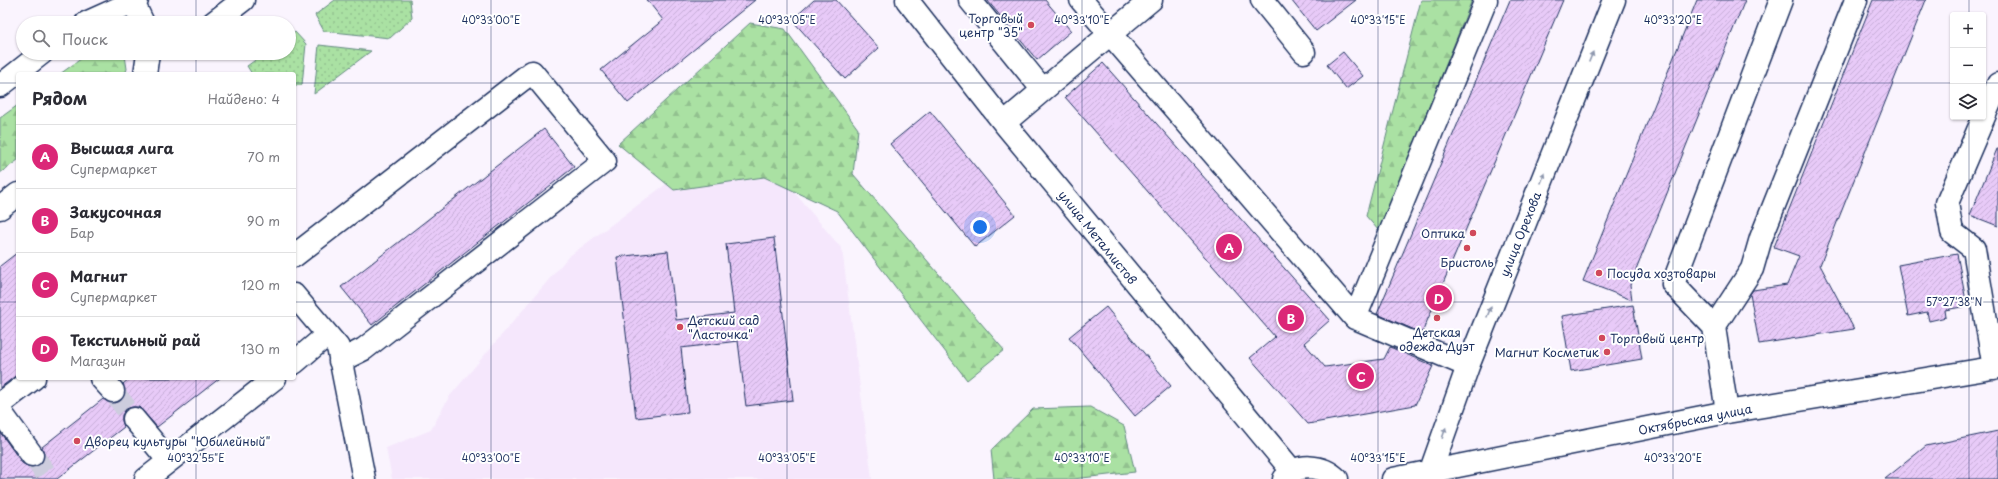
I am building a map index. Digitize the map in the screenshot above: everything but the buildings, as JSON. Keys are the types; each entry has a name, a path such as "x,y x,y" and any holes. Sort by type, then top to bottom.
{"street":[{"path":"222,16 243,0"},
{"name":"улица Металлистов","path":"907,0 1004,123 1288,475"},
{"path":"970,0 1043,90"},
{"path":"1081,0 1355,318 1468,366"},
{"path":"1004,123 1109,33 1151,0"},
{"path":"1262,0 1304,52"},
{"path":"1355,318 1486,0"},
{"name":"улица Орехова","path":"1431,470 1468,366 1614,0"},
{"path":"1727,412 1714,328 1672,284 1781,0"},
{"path":"1714,328 1752,270 1761,238 1856,0"},
{"path":"102,16 135,1 140,16"},
{"path":"18,72 33,60"},
{"path":"145,72 147,60"},
{"path":"296,254 532,72 606,161 364,349 340,361"},
{"path":"0,86 16,73"},
{"path":"1996,368 1974,249 1952,232 1947,203 1998,84"},
{"path":"0,208 16,196"},
{"path":"296,298 338,347 364,479"},
{"path":"296,361 327,335"},
{"name":"Октябрьская улица","path":"1393,479 1431,470 1727,412 1996,368"},
{"path":"0,404 31,380"},
{"path":"146,479 271,380"},
{"path":"0,411 32,455"},
{"path":"134,419 169,461"},
{"path":"1288,475 1302,468 1312,467 1323,469 1336,479"}],"shaded area":[{"name":"Детский сад \"Ласточка\"","path":"705,155 790,166 794,192 842,249 872,479 392,479 386,448 431,430 449,397 568,257"}],"green space":[{"path":"335,0 410,0 412,18 390,38 324,31 315,15"},
{"path":"1421,0 1472,0 1379,231 1366,216"},
{"path":"750,23 785,29 858,129 853,174 1004,350 967,380 837,211 764,177 674,190 618,144"},
{"path":"296,33 306,44 302,85 296,85 296,72 251,72 247,66 255,60 296,60"},
{"path":"319,45 371,51 314,94"},
{"path":"79,60 126,60 127,69 126,72 63,72"},
{"path":"16,106 16,161 0,173 0,118"},
{"path":"1090,407 1124,426 1135,472 1073,479 994,479 991,450 1033,409"}],"tunnel":[{"path":"113,391 134,419"},
{"path":"32,455 50,479"}],"place":[{"name":"Торговый центр \"35\"","path":"1031,25"},
{"name":"Оптика","path":"1473,233"},
{"name":"Высшая лига","path":"1229,247"},
{"name":"Бристоль","path":"1467,248"},
{"name":"Посуда хозтовары","path":"1599,273"},
{"name":"Текстильный рай","path":"1439,298"},
{"name":"Закусочная","path":"1291,318"},
{"name":"Детская одежда Дуэт","path":"1437,318"},
{"name":"Детский сад \"Ласточка\"","path":"680,327"},
{"name":"Торговый центр","path":"1602,338"},
{"name":"Магнит Косметик","path":"1607,352"},
{"name":"Магнит","path":"1361,376"},
{"name":"Дворец культуры \"Юбилейный\"","path":"77,441"}]}
